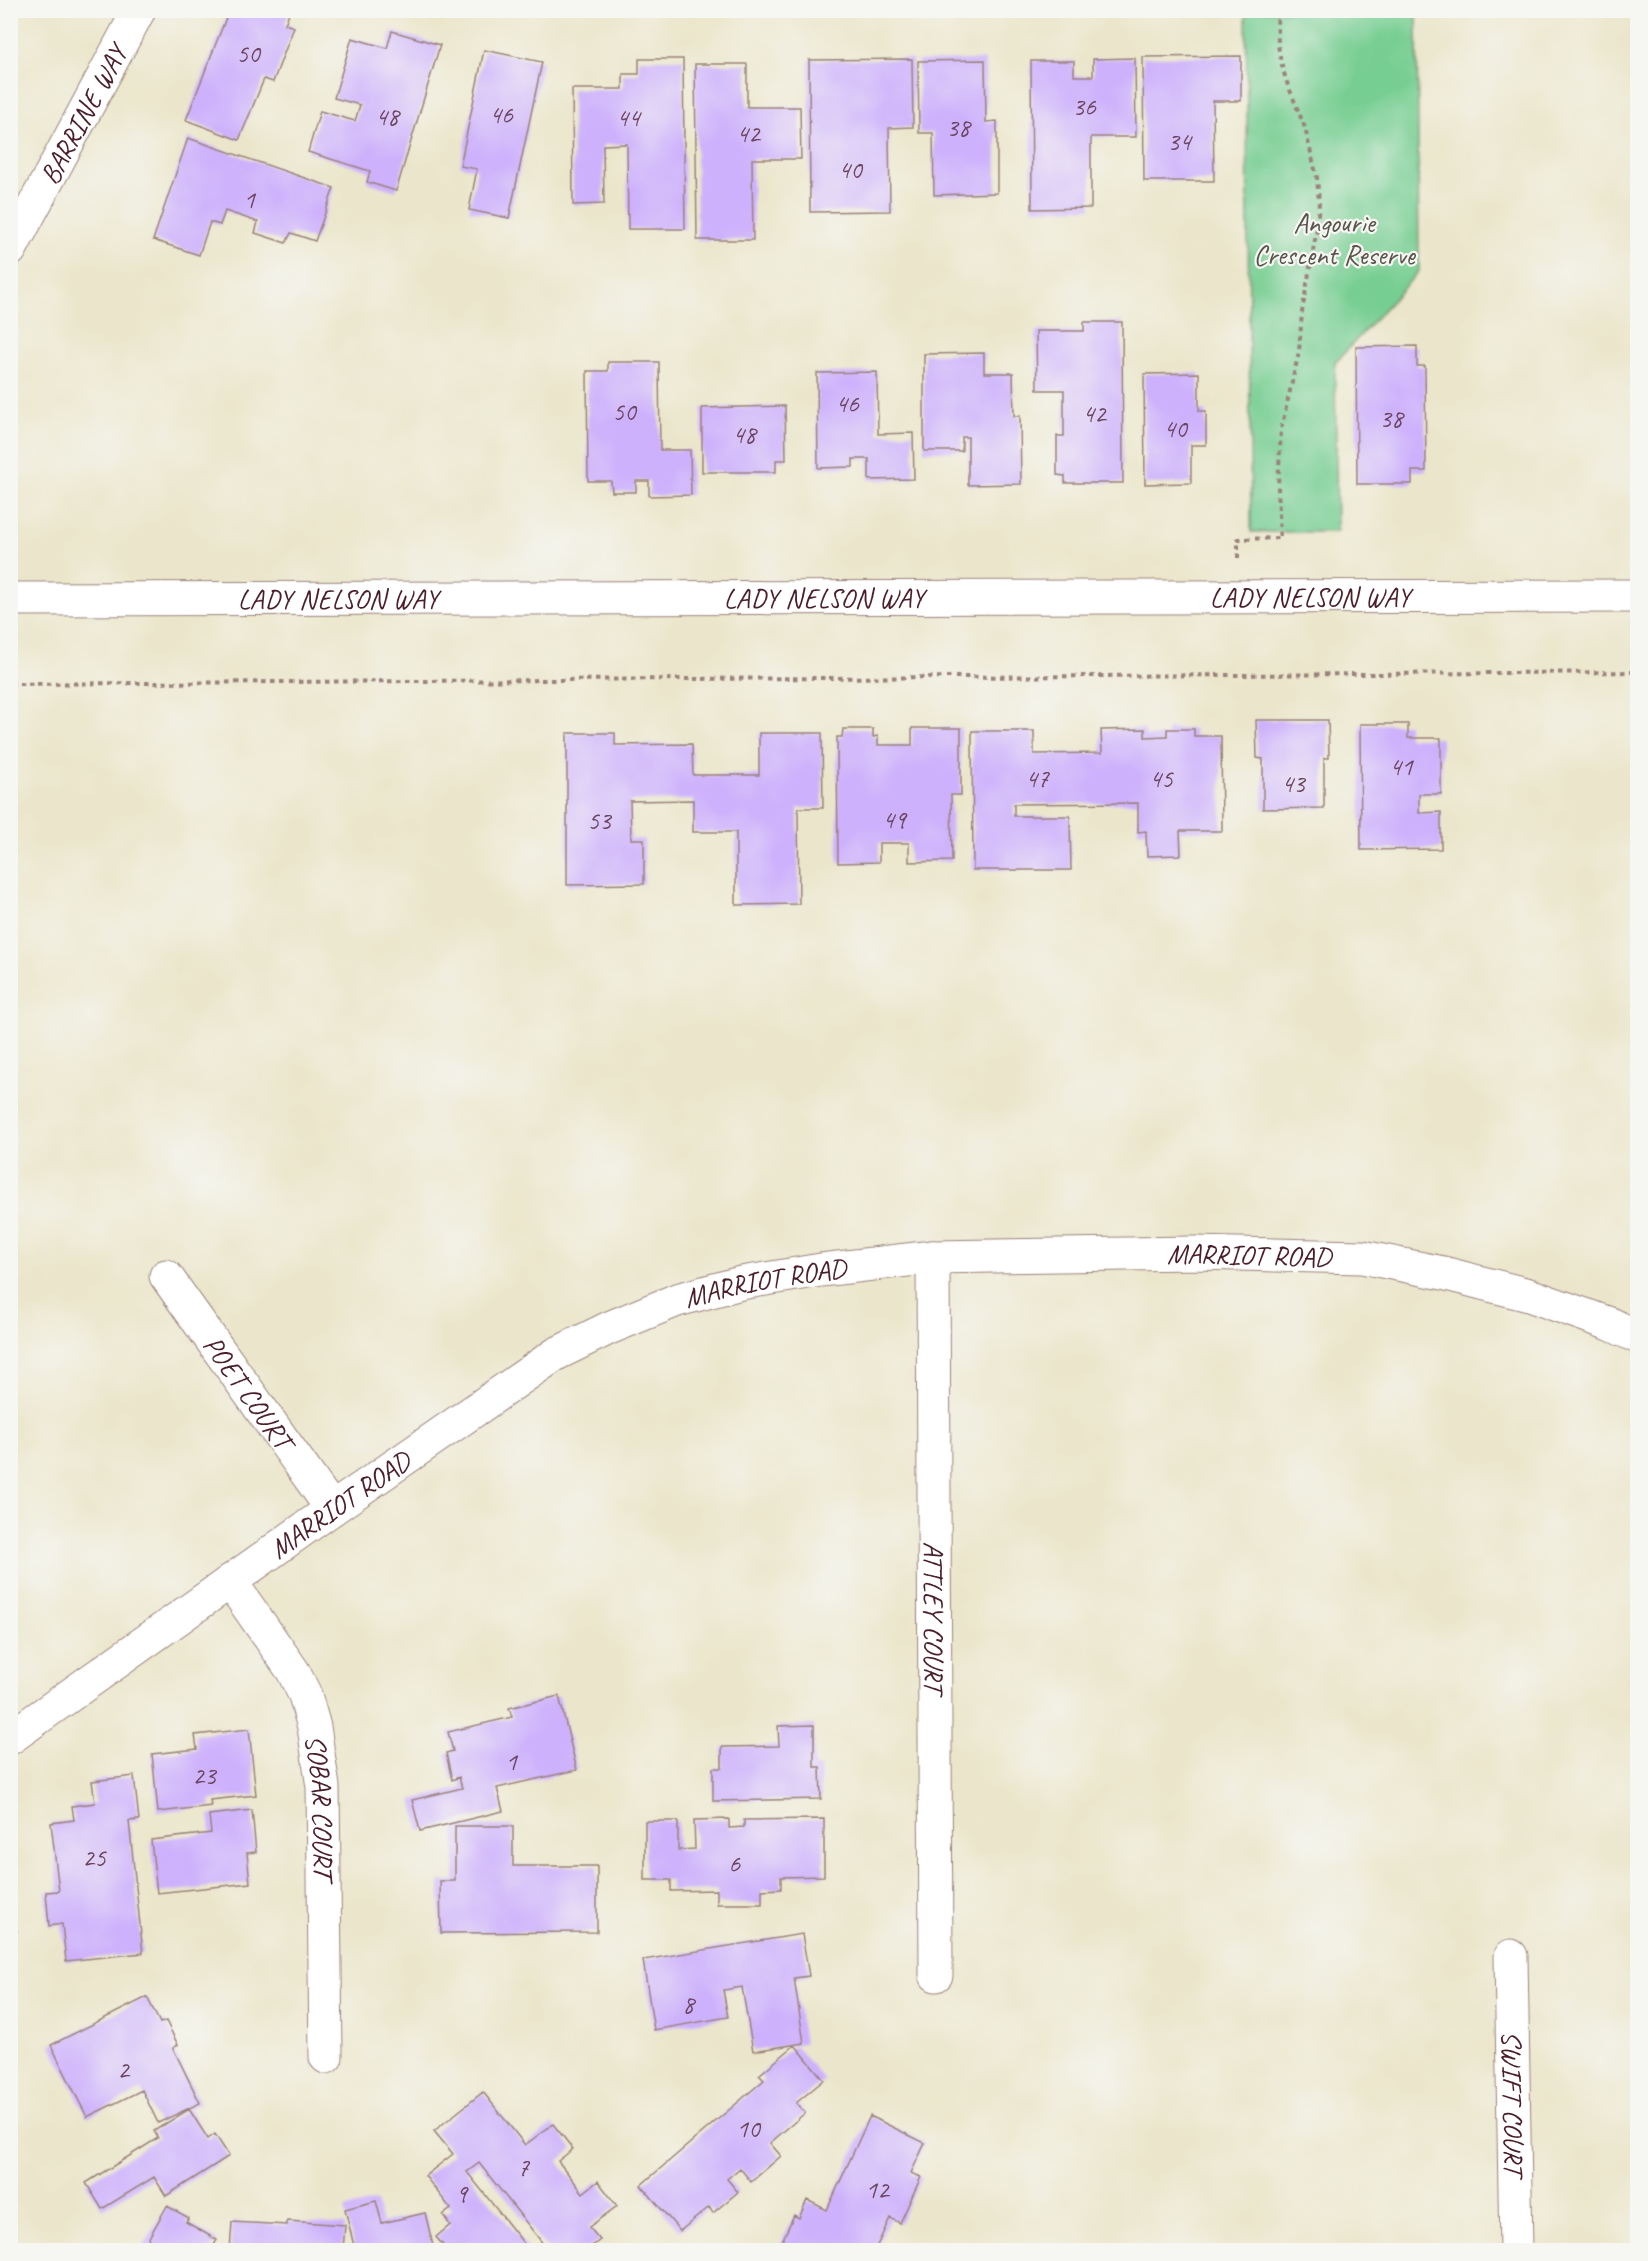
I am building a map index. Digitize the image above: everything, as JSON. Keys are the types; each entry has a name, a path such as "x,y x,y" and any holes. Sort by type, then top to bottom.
{"street":[{"name":"BARRINE WAY","path":"10,250 139,10"},
{"name":"LADY NELSON WAY","path":"10,599 1638,596"},
{"name":"MARRIOT ROAD","path":"10,1738 332,1509 556,1354 609,1328 676,1300 741,1283 821,1270 933,1257 1194,1253 1362,1257 1443,1273 1528,1295 1610,1324 1638,1338"},
{"name":"ATTLEY COURT","path":"933,1257 936,1975"},
{"name":"POET COURT","path":"166,1276 332,1509"},
{"name":"SOBAR COURT","path":"230,1581 293,1671 306,1695 314,1727 323,1787 326,2057"},
{"name":"SWIFT COURT","path":"1511,1956 1516,2250"}],"path":[{"path":"1238,597 1238,538 1280,538 1278,487 1281,429 1299,352 1302,312 1317,229 1319,202 1317,178 1305,128 1281,63 1277,10"},
{"path":"10,684 1638,672"}],"green space":[{"name":"Angourie Crescent Reserve","path":"1246,11 1417,11 1419,271 1335,363 1337,532 1251,532"}],"building":[{"path":"229,10 290,10 285,24 294,27 273,82 264,79 239,140 186,120"},
{"path":"392,31 440,45 396,191 367,182 370,171 308,152 320,111 355,121 360,105 334,98 352,38 387,48"},
{"path":"484,50 542,62 509,218 469,210 477,169 460,166"},
{"path":"1241,56 1241,101 1213,101 1214,181 1144,181 1143,57"},
{"path":"1135,58 1136,137 1091,137 1091,208 1032,209 1031,61 1074,61 1074,76 1093,76 1093,59"},
{"path":"639,59 683,59 685,229 628,229 627,144 603,145 604,204 573,205 572,89 623,89 623,74 639,74"},
{"path":"912,59 913,127 889,128 890,211 810,212 809,60"},
{"path":"985,60 986,122 997,121 997,193 934,195 933,133 919,133 918,61"},
{"path":"695,64 747,64 747,107 800,107 801,159 752,159 753,240 697,240"},
{"path":"188,138 334,188 315,241 291,233 286,243 255,233 258,222 225,211 220,225 210,222 199,255 153,240"},
{"path":"1084,322 1122,322 1123,483 1065,483 1065,476 1057,475 1057,436 1064,436 1064,390 1037,390 1036,331 1084,331"},
{"path":"1417,346 1417,366 1425,366 1426,471 1412,471 1412,484 1357,484 1356,347"},
{"path":"984,353 984,373 1013,373 1014,416 1020,416 1021,484 968,485 968,437 962,437 962,451 924,451 924,354"},
{"path":"608,362 659,362 660,450 690,450 691,495 649,496 649,481 636,481 636,492 612,492 611,481 588,481 587,371 608,371"},
{"path":"877,372 878,434 913,433 914,479 869,480 869,459 853,459 853,467 818,468 817,373"},
{"path":"1199,373 1199,411 1206,411 1206,445 1191,445 1191,483 1145,484 1144,374"},
{"path":"785,406 786,460 776,460 776,472 702,472 702,408"},
{"path":"1256,720 1328,720 1329,758 1324,758 1324,808 1263,809 1263,759 1257,758"},
{"path":"1360,724 1408,724 1408,738 1441,738 1441,794 1419,794 1419,813 1441,812 1441,849 1361,850"},
{"path":"912,728 961,728 961,795 951,795 952,861 909,862 909,843 879,843 879,862 838,863 837,737 842,737 843,729 873,729 873,737 878,736 878,745 912,745"},
{"path":"1145,729 1145,737 1167,736 1167,729 1194,729 1194,736 1221,736 1222,831 1180,831 1181,855 1147,856 1146,831 1138,832 1138,803 1014,804 1014,816 1070,816 1071,870 973,870 972,731 1034,731 1034,754 1102,753 1101,730"},
{"path":"567,733 615,733 615,745 692,744 693,775 759,775 759,733 822,733 823,808 798,808 799,904 736,905 736,832 693,832 693,800 630,801 631,839 644,839 644,884 567,885"},
{"path":"559,1696 577,1770 497,1788 503,1811 420,1831 412,1800 462,1788 459,1777 452,1780 446,1753 453,1751 448,1732 512,1717 509,1708"},
{"path":"814,1725 814,1767 820,1767 821,1799 713,1801 713,1768 722,1768 722,1747 779,1746 778,1726"},
{"path":"249,1729 256,1795 210,1800 211,1806 158,1812 152,1754 197,1749 195,1735"},
{"path":"134,1776 139,1820 129,1821 143,1953 66,1961 62,1924 49,1926 46,1892 59,1891 51,1823 74,1820 72,1806 95,1803 92,1781"},
{"path":"252,1810 256,1852 247,1853 250,1883 157,1893 151,1840 211,1833 209,1815"},
{"path":"729,1819 729,1828 744,1827 744,1820 824,1819 824,1876 781,1877 781,1889 762,1890 762,1904 717,1904 717,1890 671,1891 671,1880 645,1880 645,1821 678,1821 678,1850 695,1849 694,1820"},
{"path":"455,1826 513,1826 513,1866 597,1866 597,1932 441,1933 440,1881 455,1881"},
{"path":"10,1914 17,1931 10,1935"},
{"path":"802,1934 809,1976 794,1978 804,2043 753,2051 742,1987 723,1990 728,2017 654,2030 643,1960"},
{"path":"147,1997 160,2023 166,2021 178,2045 173,2048 200,2103 158,2123 142,2090 87,2117 51,2045"},
{"path":"795,2045 824,2080 796,2103 805,2113 770,2143 781,2156 751,2182 740,2168 727,2179 738,2192 713,2213 709,2207 680,2231 641,2185 764,2080 759,2075"},
{"path":"483,2092 525,2145 553,2124 573,2149 558,2161 583,2193 598,2181 617,2206 589,2227 600,2240 587,2250 548,2250 479,2163 467,2172 529,2250 447,2250 436,2237 450,2225 443,2215 451,2209 425,2176 453,2154 434,2131"},
{"path":"189,2109 208,2139 215,2134 229,2156 166,2196 154,2177 102,2209 86,2183 158,2138 154,2131"},
{"path":"870,2116 925,2143 911,2173 921,2177 900,2223 890,2218 875,2250 778,2250 794,2215 799,2218 807,2200 827,2210"},
{"path":"376,2201 382,2223 425,2213 434,2250 355,2250 345,2209"},
{"path":"167,2206 189,2218 186,2222 217,2240 211,2250 142,2250"},
{"path":"287,2221 345,2225 343,2250 230,2250 232,2222 287,2225"}]}
